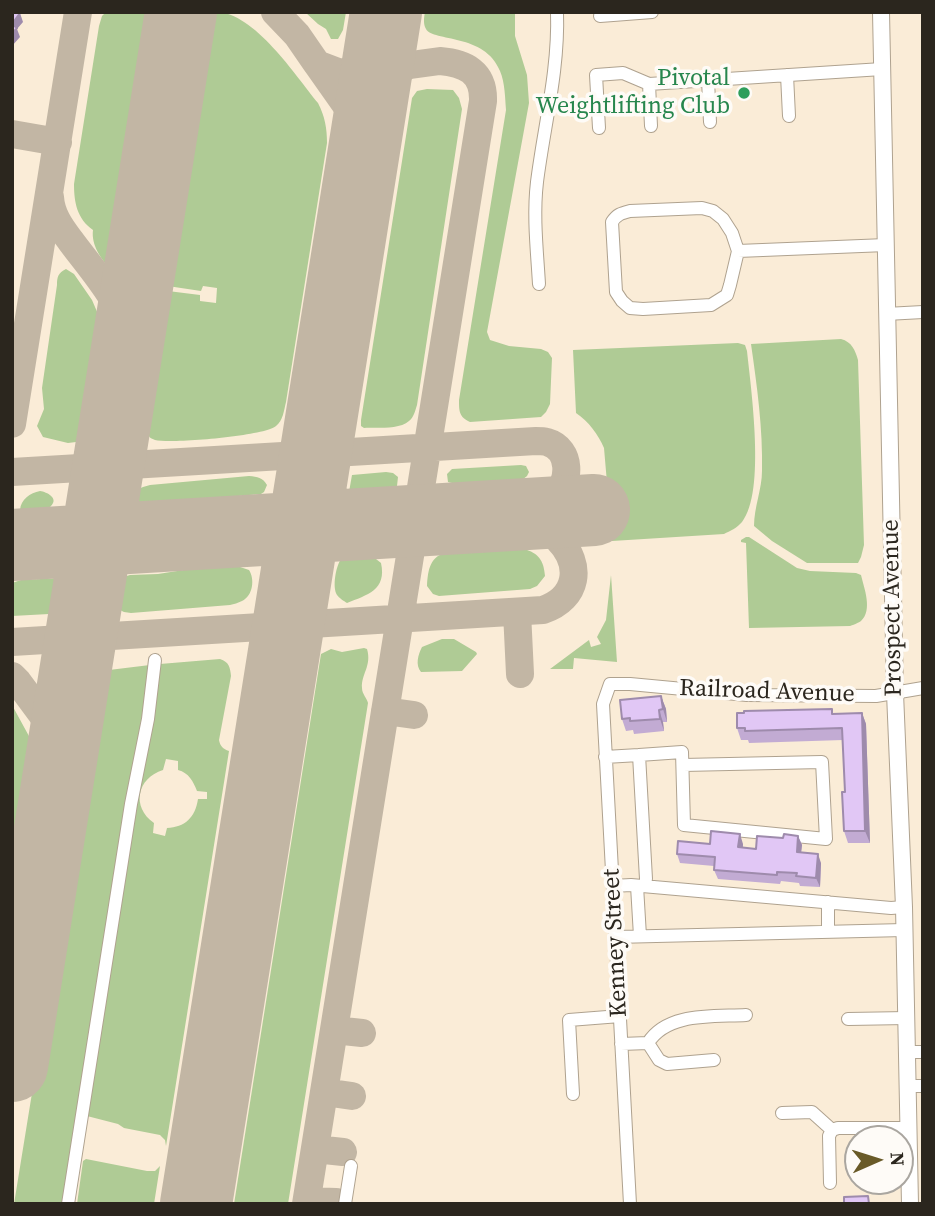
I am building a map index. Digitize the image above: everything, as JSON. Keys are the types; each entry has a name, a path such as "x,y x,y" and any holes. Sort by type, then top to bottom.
{"main road":[{"name":"Prospect Avenue","path":"881,12 895,693 907,1018 915,1052 915,1086 909,1125"}],"street":[{"path":"539,284 535,221 537,185 555,70 557,12"},
{"path":"600,16 652,12"},
{"path":"599,128 596,75 623,73 649,84 882,69"},
{"path":"787,75 789,116"},
{"path":"708,80 710,122"},
{"path":"649,84 651,125"},
{"path":"702,208 713,211 723,219 732,233 738,251 730,285 720,301 711,305 631,308 622,301 617,292 612,222 619,214 630,211 702,208"},
{"path":"738,251 886,245"},
{"path":"886,314 923,312"},
{"path":"68,1204 131,803 149,711 155,660"},
{"name":"Railroad Avenue","path":"610,684 747,695 876,696 923,688"},
{"name":"Kenney Street","path":"610,684 603,704 605,757 630,1204"},
{"path":"605,757 682,752 684,825 825,839 822,762 683,765"},
{"path":"639,755 642,882 640,936"},
{"path":"612,886 642,882 828,902 904,907"},
{"path":"828,902 828,931"},
{"path":"615,937 904,930"},
{"path":"648,1043 653,1034 681,1019 746,1015"},
{"path":"573,1094 569,1020 620,1016"},
{"path":"848,1019 907,1018"},
{"path":"621,1044 648,1043"},
{"path":"648,1043 659,1060 667,1064 714,1059"},
{"path":"782,1113 812,1112 832,1130"},
{"path":"830,1183 829,1136 832,1130 844,1128"},
{"path":"345,1204 351,1166"}],"green space":[{"path":"106,12 152,12 152,30 122,226 115,267 111,270 95,246 93,230 80,215 74,184 99,26"},
{"path":"216,12 245,22 286,62 318,103 325,123 327,143 286,402 280,421 268,430 237,436 179,441 155,440 147,433 143,405 160,290 200,295 200,301 216,303 217,288 203,286 201,291 161,285 203,26"},
{"path":"305,12 346,12 343,30 338,39 331,39 326,29"},
{"path":"425,12 515,12 515,36 527,75 529,103 487,332 490,340 509,346 541,349 548,352 552,358 550,404 541,417 470,422 462,416 460,410 459,400 506,110 505,95 502,76 493,59 472,44 431,33 424,25"},
{"path":"453,90 462,109 417,405 412,418 405,424 364,428 361,426 361,420 412,98 417,91"},
{"path":"66,269 74,274 92,300 102,332 102,350 89,424 76,442 68,443 43,437 37,426 44,409 42,388 57,280"},
{"path":"841,339 848,342 858,360 864,545 858,563 807,563 754,526 762,478 762,455 751,344"},
{"path":"738,343 745,345 747,351 755,440 753,488 749,508 742,522 724,534 612,541 604,448 593,429 576,413 573,350"},
{"path":"526,466 529,472 522,480 456,484 448,482 447,474 452,469"},
{"path":"386,472 398,477 397,486 391,489 349,492 352,475"},
{"path":"249,476 263,480 267,485 264,492 147,504 131,502 134,493 150,485"},
{"path":"40,491 53,498 51,506 42,512 22,513 20,510 24,500"},
{"path":"746,537 797,568 861,575 867,599 865,616 860,622 850,626 749,628 746,543 741,542"},
{"path":"524,549 542,561 545,576 537,586 530,589 439,596 433,594 427,586 431,564 442,554"},
{"path":"365,557 381,563 381,580 374,590 347,603 338,596 335,587 339,562 341,559"},
{"path":"237,566 249,570 251,591 246,599 230,605 131,613 118,609 115,604 116,583 120,578"},
{"path":"611,575 617,662 574,658 573,669 550,669 589,640 591,647 601,644 597,637 606,620"},
{"path":"61,578 64,581 62,596 53,611 49,614 12,616 12,583"},
{"path":"442,639 454,639 477,654 462,671 421,672 418,660 422,647"},
{"path":"331,649 342,652 367,649 368,660 362,688 368,703 288,1204 234,1204 321,654"},
{"path":"220,659 228,665 231,676 219,740 222,747 229,751 166,1146 160,1135 124,1128 87,1116 160,664","holes":["166,759 178,761 178,770 190,778 197,791 207,792 207,799 198,799 192,816 179,826 167,828 165,836 153,833 154,823 142,809 140,794 147,779 163,770"]},
{"path":"150,665 64,1204 14,1204 100,684 109,670"},
{"path":"12,705 30,738 34,774 12,913"},
{"path":"86,1159 147,1171 155,1171 160,1166 154,1204 77,1204 83,1161"}],"building":[{"path":"12,12 20,13 12,24"},
{"path":"661,696 663,709 659,710 660,719 622,719 620,700"},
{"path":"832,709 832,714 862,713 865,831 844,831 842,728 745,731 745,728 737,728 737,713 744,711"},
{"path":"711,831 740,834 738,847 756,849 757,836 798,836 797,852 818,854 816,878 796,876 797,873 777,872 777,875 714,870 715,857 677,854 678,841 710,844"},
{"path":"868,1196 869,1204 844,1204 844,1197"}],"taxiway":[{"path":"12,424 78,12"},
{"path":"275,12 297,35 317,64 338,72 352,73 449,62 465,67 476,76 483,101 306,1204"},
{"path":"345,73 355,69 369,57 378,41 384,12"},
{"path":"317,64 348,108 361,140 361,158 345,259"},
{"path":"366,150 375,100 386,80 407,66"},
{"path":"12,134 58,142"},
{"path":"50,197 52,209 60,225 105,286 125,325 127,337 107,460"},
{"path":"12,472 536,441 555,446 565,459 566,467 560,491 545,503 514,515"},
{"path":"12,642 543,610 555,605 570,589 573,580 571,559 553,535 514,515"},
{"path":"517,612 520,674"},
{"path":"12,676 64,744"},
{"path":"385,711 414,715"},
{"path":"334,1030 362,1033"},
{"path":"324,1092 352,1096"},
{"path":"315,1149 343,1152"},
{"path":"307,1201 336,1202"}],"runway":[{"path":"12,1066 181,12"},
{"path":"196,1204 386,12"},
{"path":"12,545 594,510"}],"place":[{"name":"Pivotal Weightlifting Club","path":"744,93"}]}
